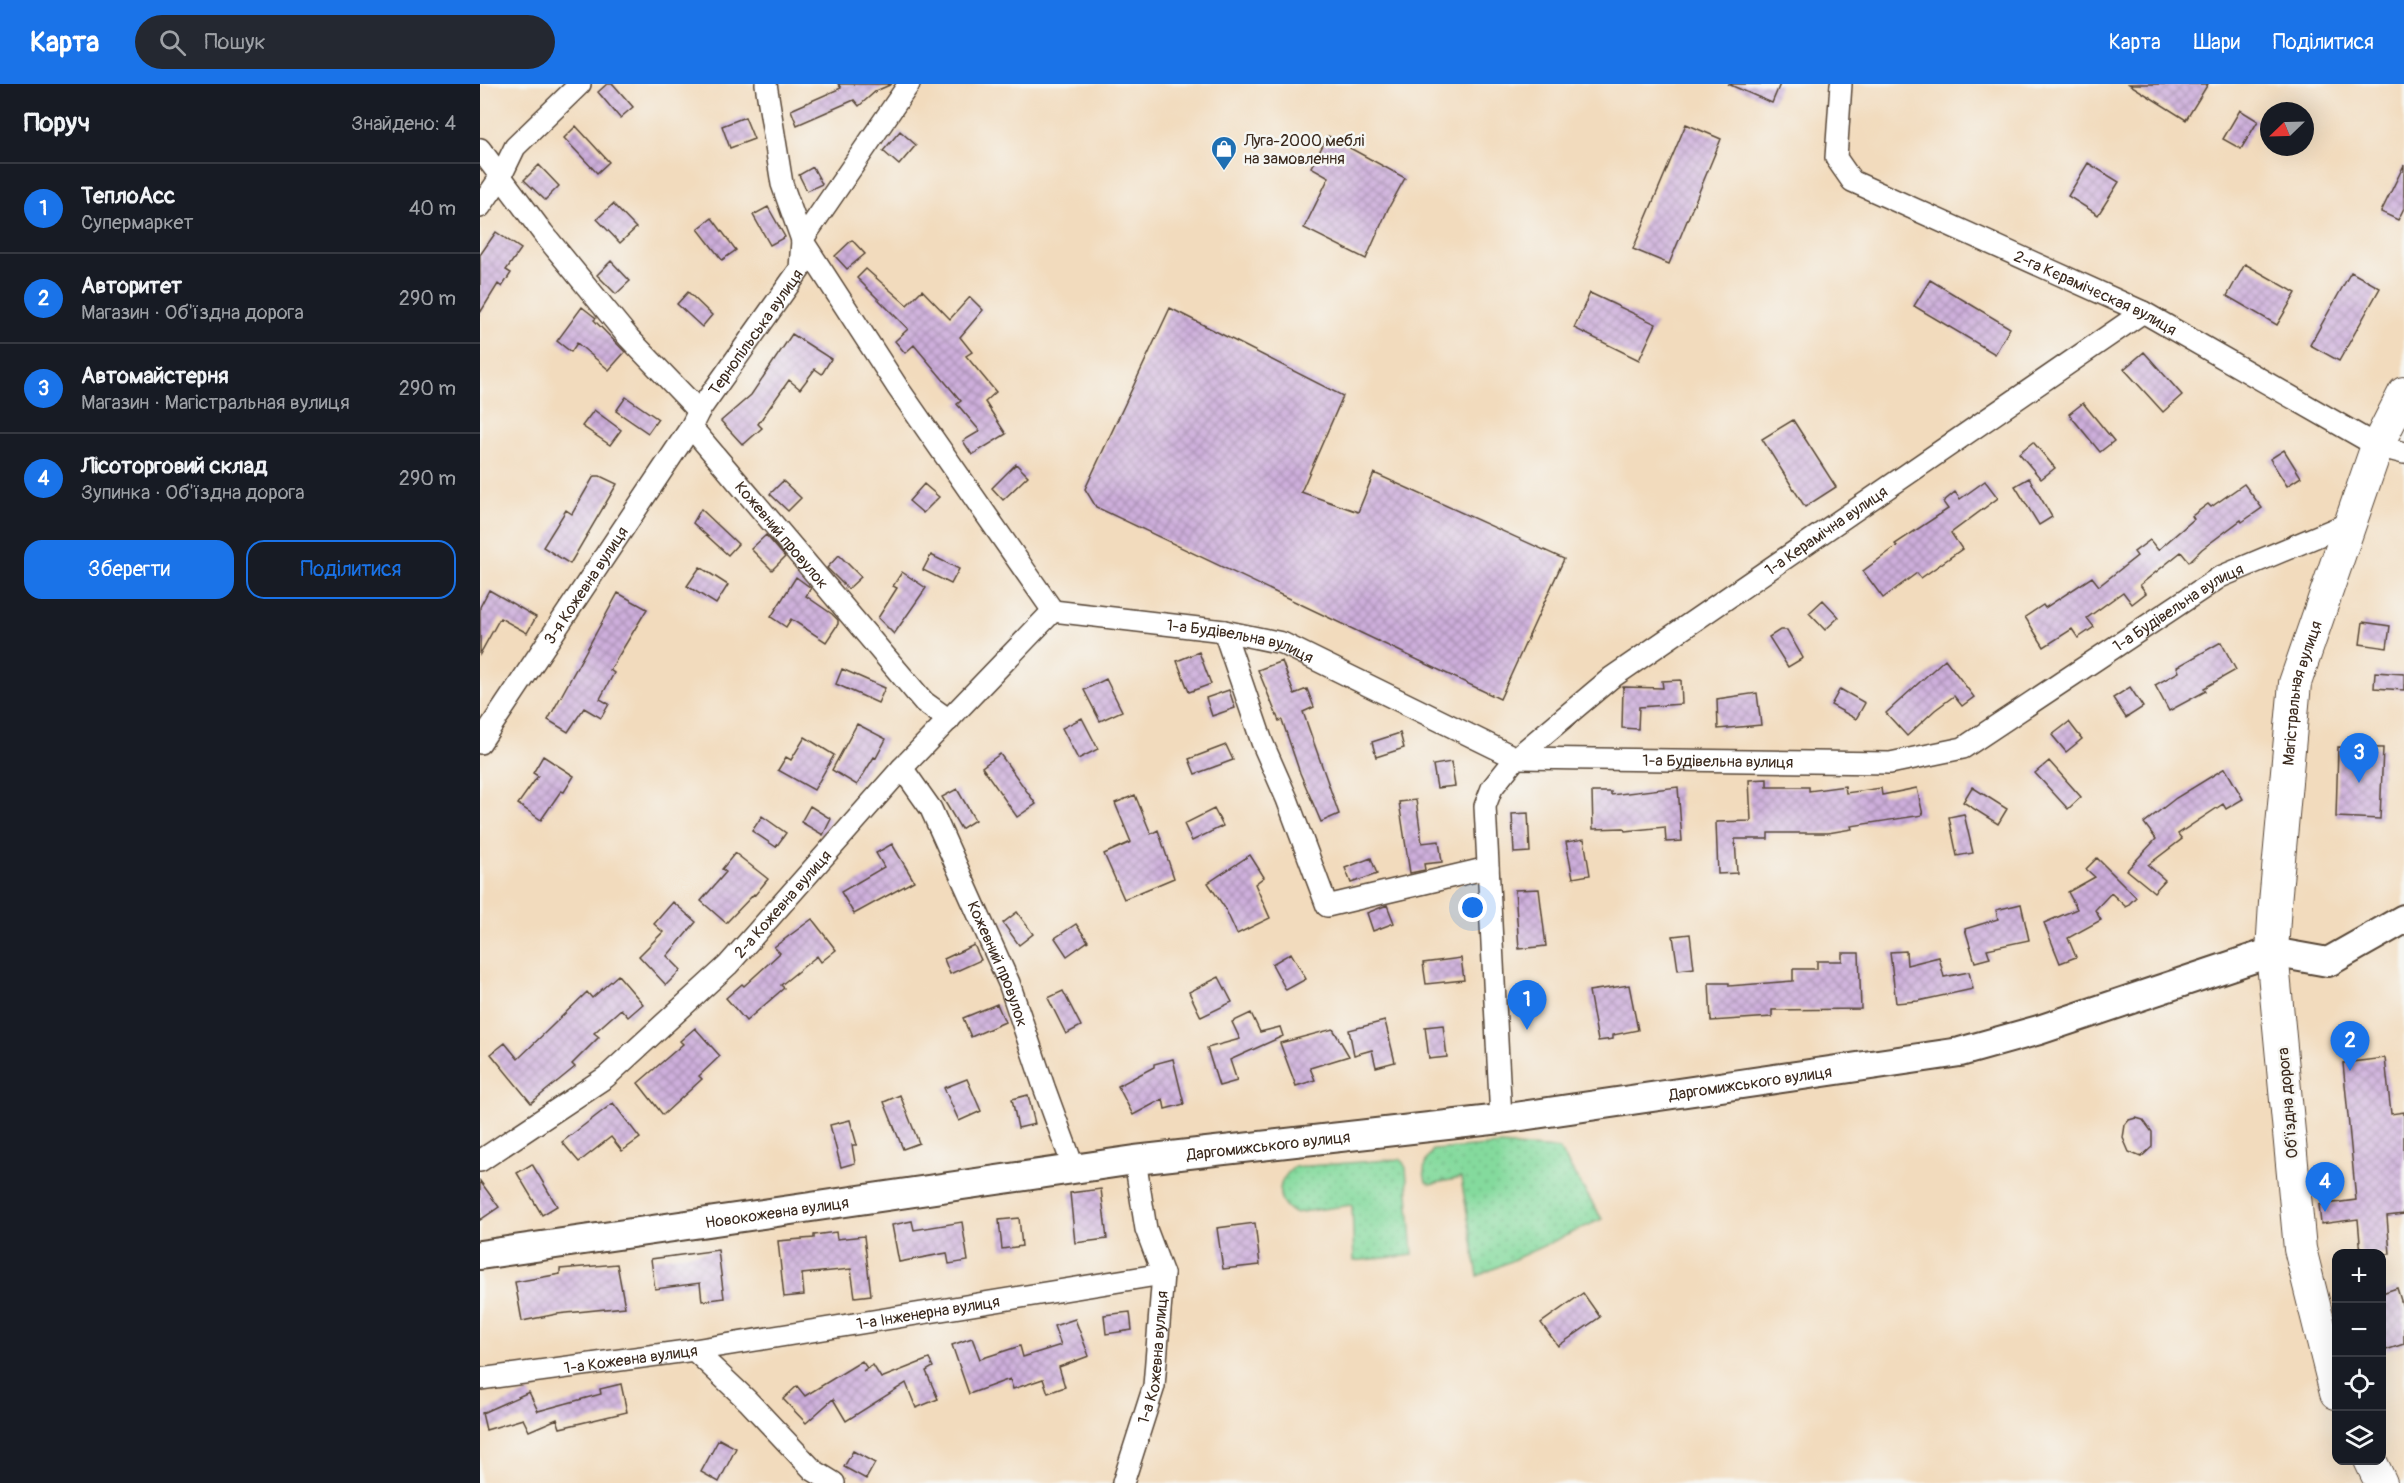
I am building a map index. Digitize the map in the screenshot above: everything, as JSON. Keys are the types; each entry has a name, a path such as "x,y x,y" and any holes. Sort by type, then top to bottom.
{"main road":[{"name":"Магістральная вулиця","path":"2272,952 2295,683 2349,522 2391,449 2404,393"},
{"name":"Об'їздна дорога","path":"2272,952 2300,1249 2332,1374"},
{"path":"2372,1465 2381,1483"}],"street":[{"path":"480,207 501,175 514,147 580,84"},
{"path":"766,84 782,184 802,240 898,388 1053,611"},
{"name":"Тернопільська вулиця","path":"695,419 800,269 802,240 909,84"},
{"name":"2-га Кєрамічєская вулиця","path":"1841,84 1836,158 1852,181 2143,312 2391,449"},
{"name":"Кожевний провулок","path":"480,149 543,233 924,702 948,720"},
{"name":"1-а Керамічна вулиця","path":"1501,1119 1485,806 1491,788 1516,758 1611,678 2143,312"},
{"name":"3-я Кожевна вулиця","path":"480,743 695,419"},
{"name":"1-а Будівельна вулиця","path":"1053,611 1224,631 1282,643 1516,758 1890,763 1963,748 2220,577 2349,522"},
{"name":"2-а Кожевна вулиця","path":"480,1161 606,1077 728,966 902,768 1053,611"},
{"path":"1224,631 1262,742 1287,799 1327,906 1488,868"},
{"name":"Кожевний провулок","path":"902,768 931,809 1009,983 1074,1168"},
{"name":"Даргомижського вулиця","path":"1074,1168 1501,1119 1960,1052 2039,1030 2272,952 2328,962 2404,919"},
{"name":"1-а Кожевна вулиця","path":"1123,1483 1154,1386 1162,1274 1146,1230 1135,1160"},
{"name":"Новокожевна вулиця","path":"480,1255 1074,1168"},
{"name":"1-а Інженерна вулиця","path":"694,1350 1162,1274"},
{"name":"1-а Кожевна вулиця","path":"480,1379 694,1350 748,1401 813,1470 834,1483"}],"green space":[{"path":"1500,1145 1559,1149 1602,1219 1478,1276 1461,1178 1431,1184 1426,1182 1424,1168 1433,1150"},
{"path":"1401,1159 1406,1168 1413,1255 1354,1261 1352,1205 1294,1213 1287,1208 1280,1196 1281,1184 1294,1167"}],"building":[{"path":"607,84 613,84 633,107 620,118 598,92"},
{"path":"838,84 892,84 876,91 859,106 854,100 797,125 791,110 841,88"},
{"path":"1728,84 1780,84 1772,103"},
{"path":"2129,84 2208,84 2186,120"},
{"path":"2240,110 2258,121 2241,149 2223,139"},
{"path":"745,117 754,139 730,148 722,126"},
{"path":"1686,124 1721,139 1669,264 1633,249"},
{"path":"576,126 609,162 597,173 564,138"},
{"path":"900,131 916,145 899,165 883,151"},
{"path":"1328,136 1405,178 1388,209 1366,259 1304,228 1329,177 1311,167"},
{"path":"2088,163 2119,182 2098,215 2068,196"},
{"path":"539,165 559,186 545,200 524,180"},
{"path":"2404,165 2404,208 2398,220 2381,212"},
{"path":"813,167 822,184 807,191 799,175"},
{"path":"613,204 636,228 620,243 597,219"},
{"path":"768,207 785,237 770,245 753,215"},
{"path":"712,218 736,250 722,260 698,229"},
{"path":"496,232 521,249 506,270 511,273 502,287 498,284 480,313 480,255"},
{"path":"852,240 865,254 847,269 835,256"},
{"path":"611,261 630,281 616,294 597,275"},
{"path":"2245,264 2296,293 2277,325 2227,296"},
{"path":"866,269 907,305 922,290 950,319 970,297 983,310 960,337 972,352 966,356 996,392 985,402 1006,434 972,455 963,441 980,431 957,404 961,401 914,345 905,353 895,341 908,329 857,278"},
{"path":"2351,272 2380,288 2339,361 2310,345"},
{"path":"1930,280 2010,328 1995,354 1914,306"},
{"path":"688,292 712,315 702,327 677,304"},
{"path":"1590,293 1656,324 1639,360 1574,328"},
{"path":"582,307 596,318 594,320 625,352 609,370 577,343 571,352 557,341"},
{"path":"1170,308 1343,396 1301,492 1358,512 1374,473 1564,559 1500,699 1096,507 1085,489"},
{"path":"792,334 831,359 822,374 815,369 800,389 789,380 758,424 762,428 743,445 721,421 751,395"},
{"path":"2144,352 2182,395 2163,412 2124,369"},
{"path":"626,397 658,419 648,433 616,411"},
{"path":"2083,403 2114,441 2100,452 2069,414"},
{"path":"594,410 621,430 610,445 582,426"},
{"path":"1793,420 1836,487 1805,507 1762,439"},
{"path":"2033,442 2055,468 2041,479 2019,453"},
{"path":"2284,450 2301,477 2287,486 2270,459"},
{"path":"1016,464 1028,476 1003,500 992,488"},
{"path":"594,476 600,476 617,484 570,564 543,547 566,510 572,514"},
{"path":"2029,478 2052,517 2039,525 2015,486"},
{"path":"783,481 801,498 788,511 770,494"},
{"path":"1985,481 1998,498 1951,533 1962,549 1921,578 1917,573 1883,598 1863,571 1897,546 1895,544 1948,509 1943,502 1955,492 1960,499"},
{"path":"924,484 939,497 923,513 909,501"},
{"path":"2244,484 2262,508 2242,522 2241,520 2202,549 2189,562 2181,552 2140,585 2146,593 2132,604 2123,592 2087,618 2094,627 2078,638 2072,629 2044,647 2025,617 2043,605 2045,608 2092,577 2099,586 2137,556 2134,552 2150,540 2158,550 2194,519 2192,516 2208,504 2211,507"},
{"path":"701,509 738,544 728,555 693,523"},
{"path":"766,535 785,557 772,570 751,549"},
{"path":"839,555 861,577 848,589 827,568"},
{"path":"931,555 959,569 951,584 923,570"},
{"path":"700,567 728,585 716,604 687,586"},
{"path":"902,572 926,588 894,634 878,618 897,588 893,586"},
{"path":"796,577 811,588 806,596 838,620 838,624 826,642 791,619 786,627 771,617"},
{"path":"489,590 536,617 527,633 500,618 480,654 480,607"},
{"path":"618,593 647,609 610,670 614,673 600,699 609,704 601,718 584,708 568,732 548,720"},
{"path":"1823,600 1839,617 1825,630 1809,613"},
{"path":"2363,622 2390,626 2387,648 2360,644"},
{"path":"1780,630 1787,630 1803,658 1788,667 1769,637"},
{"path":"2221,642 2236,670 2204,688 2206,691 2169,711 2155,685 2179,672 2177,667"},
{"path":"1199,652 1211,684 1189,692 1177,661"},
{"path":"1945,659 1974,697 1962,706 1954,696 1907,736 1886,713"},
{"path":"1282,661 1294,694 1307,689 1314,707 1303,712 1339,814 1321,822 1300,773 1282,720 1279,721 1258,670"},
{"path":"842,669 885,688 878,703 836,684"},
{"path":"2375,672 2404,674 2404,690 2374,688"},
{"path":"1106,679 1122,711 1100,721 1084,690"},
{"path":"1681,680 1682,704 1639,707 1638,729 1622,728 1623,687 1663,688 1662,681"},
{"path":"2130,687 2143,707 2126,718 2113,698"},
{"path":"1840,689 1865,703 1856,719 1831,705"},
{"path":"1229,690 1235,708 1212,716 1206,698"},
{"path":"1757,693 1761,725 1718,729 1717,699"},
{"path":"1082,718 1098,749 1078,759 1062,728"},
{"path":"2069,722 2082,739 2066,752 2052,735"},
{"path":"857,724 886,739 857,785 832,770"},
{"path":"1400,733 1404,748 1376,757 1372,742"},
{"path":"805,737 834,755 814,790 778,770 786,757 791,760"},
{"path":"1226,745 1233,760 1195,774 1189,759"},
{"path":"2338,747 2383,748 2380,819 2336,817"},
{"path":"1000,754 1036,804 1017,817 982,767"},
{"path":"543,756 574,776 541,820 518,804 538,776 533,773"},
{"path":"2049,761 2081,797 2068,809 2035,773"},
{"path":"1451,762 1455,786 1437,788 1433,765"},
{"path":"2225,768 2243,799 2226,809 2223,804 2178,834 2182,839 2148,865 2165,880 2154,892 2127,870 2156,839 2144,823 2176,798"},
{"path":"1767,779 1767,787 1809,787 1809,791 1845,786 1846,793 1881,788 1882,795 1917,788 1923,815 1851,826 1852,829 1828,833 1768,833 1768,839 1735,839 1737,873 1718,874 1716,822 1751,821 1749,780"},
{"path":"1678,787 1682,841 1666,842 1665,827 1625,831 1624,828 1593,829 1592,792 1611,792 1611,795"},
{"path":"1972,787 2007,809 1998,824 1963,802"},
{"path":"957,789 975,820 961,829 942,797"},
{"path":"1135,795 1151,834 1158,830 1174,878 1124,899 1104,854 1131,842 1115,803"},
{"path":"1416,800 1422,843 1439,841 1442,862 1424,864 1425,870 1410,873 1399,802"},
{"path":"810,806 831,819 823,835 801,822"},
{"path":"1214,809 1223,826 1192,841 1184,824"},
{"path":"1528,813 1530,852 1514,853 1512,814"},
{"path":"1964,814 1973,853 1957,856 1949,817"},
{"path":"762,816 786,833 776,847 752,831"},
{"path":"1584,839 1590,875 1573,878 1566,842"},
{"path":"892,844 914,881 854,914 841,892 884,867 876,853"},
{"path":"735,853 768,879 726,923 701,901 726,872 722,869"},
{"path":"1250,855 1264,877 1255,884 1270,918 1237,934 1225,908 1208,883"},
{"path":"1371,858 1377,874 1351,883 1345,868"},
{"path":"2097,858 2136,897 2126,907 2111,893 2095,910 2101,920 2068,938 2076,957 2060,963 2044,923 2077,909 2068,892 2095,877 2086,869"},
{"path":"1539,889 1546,946 1519,949 1515,890"},
{"path":"673,902 696,922 667,956 681,970 666,985 639,956 663,932 654,924"},
{"path":"2021,904 2029,940 1987,949 1990,958 1975,962 1965,929 1998,919 1996,910"},
{"path":"1387,905 1394,923 1373,931 1367,913"},
{"path":"1017,912 1033,934 1019,945 1003,923"},
{"path":"812,919 836,950 821,962 817,956 781,985 784,988 746,1021 726,998 742,984 744,986 780,953 774,947"},
{"path":"1076,924 1088,941 1067,956 1055,938"},
{"path":"1690,934 1694,968 1678,970 1673,936"},
{"path":"974,945 981,960 950,974 944,959"},
{"path":"1906,951 1907,965 1939,957 1944,977 1969,972 1973,989 1918,1001 1896,1003 1890,952"},
{"path":"1291,953 1306,979 1286,990 1272,964"},
{"path":"1842,953 1859,953 1861,1009 1772,1010 1772,1017 1711,1021 1709,983 1729,983 1729,986 1793,981 1793,969 1817,969 1817,961 1842,961"},
{"path":"1461,958 1464,980 1426,984 1423,963"},
{"path":"618,975 643,1004 628,1017 621,1009 594,1033 599,1037 572,1064 575,1067 531,1103 491,1054 505,1043 518,1059 587,992 592,998"},
{"path":"1219,977 1232,1002 1201,1017 1189,992"},
{"path":"1629,985 1638,1030 1613,1035 1613,1039 1598,1041 1589,991"},
{"path":"1063,991 1081,1026 1066,1034 1048,998"},
{"path":"997,1004 1005,1022 971,1037 963,1018"},
{"path":"1251,1013 1260,1032 1280,1027 1283,1036 1230,1060 1237,1081 1219,1086 1207,1048 1240,1039 1232,1022"},
{"path":"1385,1021 1395,1062 1376,1067 1372,1050 1354,1055 1349,1030"},
{"path":"1443,1025 1447,1057 1429,1059 1425,1027"},
{"path":"695,1028 720,1056 699,1076 702,1079 663,1115 638,1083 683,1044 680,1041"},
{"path":"1333,1029 1349,1056 1310,1068 1315,1080 1296,1086 1280,1043"},
{"path":"2385,1058 2391,1114 2404,1112 2404,1214 2387,1216 2390,1254 2386,1254 2386,1249 2361,1249 2358,1219 2321,1224 2319,1205 2356,1200 2343,1063"},
{"path":"1173,1059 1184,1104 1165,1109 1163,1099 1133,1115 1118,1086 1154,1067 1154,1064"},
{"path":"967,1079 981,1111 959,1121 944,1088"},
{"path":"900,1095 919,1143 903,1149 884,1102"},
{"path":"1028,1095 1035,1124 1018,1128 1012,1099"},
{"path":"613,1103 640,1138 622,1151 611,1137 579,1162 562,1142"},
{"path":"2136,1118 2143,1120 2152,1132 2152,1147 2141,1157 2129,1152 2123,1138 2125,1125 2129,1120"},
{"path":"850,1120 857,1145 852,1145 855,1163 841,1167 830,1125"},
{"path":"532,1164 557,1206 542,1215 517,1173"},
{"path":"480,1181 499,1207 480,1220"},
{"path":"1101,1189 1107,1239 1075,1243 1070,1193"},
{"path":"1019,1218 1022,1246 1002,1249 999,1220"},
{"path":"912,1221 914,1230 962,1222 968,1261 949,1264 947,1253 899,1262 892,1225"},
{"path":"1255,1223 1260,1265 1223,1269 1217,1228"},
{"path":"836,1232 837,1239 864,1236 871,1295 855,1297 851,1269 802,1274 804,1295 784,1297 778,1241 814,1238 814,1235"},
{"path":"718,1250 724,1298 702,1301 700,1283 655,1289 651,1259"},
{"path":"617,1264 625,1307 557,1314 522,1321 515,1282 560,1274 560,1269"},
{"path":"2397,1288 2404,1310 2404,1344 2386,1350 2386,1303 2386,1292"},
{"path":"1583,1293 1600,1317 1558,1346 1541,1323"},
{"path":"1130,1312 1132,1330 1106,1334 1104,1315"},
{"path":"1075,1319 1089,1356 1059,1367 1065,1387 1048,1393 1043,1379 1013,1389 1010,1379 969,1394 952,1345 972,1338 980,1359 1020,1346 1023,1357 1061,1345 1054,1326"},
{"path":"929,1359 933,1367 926,1371 938,1399 916,1408 906,1383 846,1421 833,1399 806,1423 783,1399 797,1386 805,1396 862,1361 867,1368 863,1371 873,1365 881,1378"},
{"path":"621,1384 627,1412 560,1428 557,1419 529,1431 523,1419 486,1430 482,1413 529,1392 538,1411 601,1394 600,1389"},
{"path":"719,1439 736,1448 719,1482 701,1472"},
{"path":"853,1451 875,1463 866,1479 844,1467"}],"place":[{"name":"Луга-2000 меблі на замовлення","path":"1224,172"},
{"name":"Автомайстерня","path":"2359,783"},
{"name":"ТеплоАсс","path":"1527,1030"},
{"name":"Авторитет","path":"2350,1071"},
{"name":"Лісоторговий склад","path":"2325,1212"}]}
